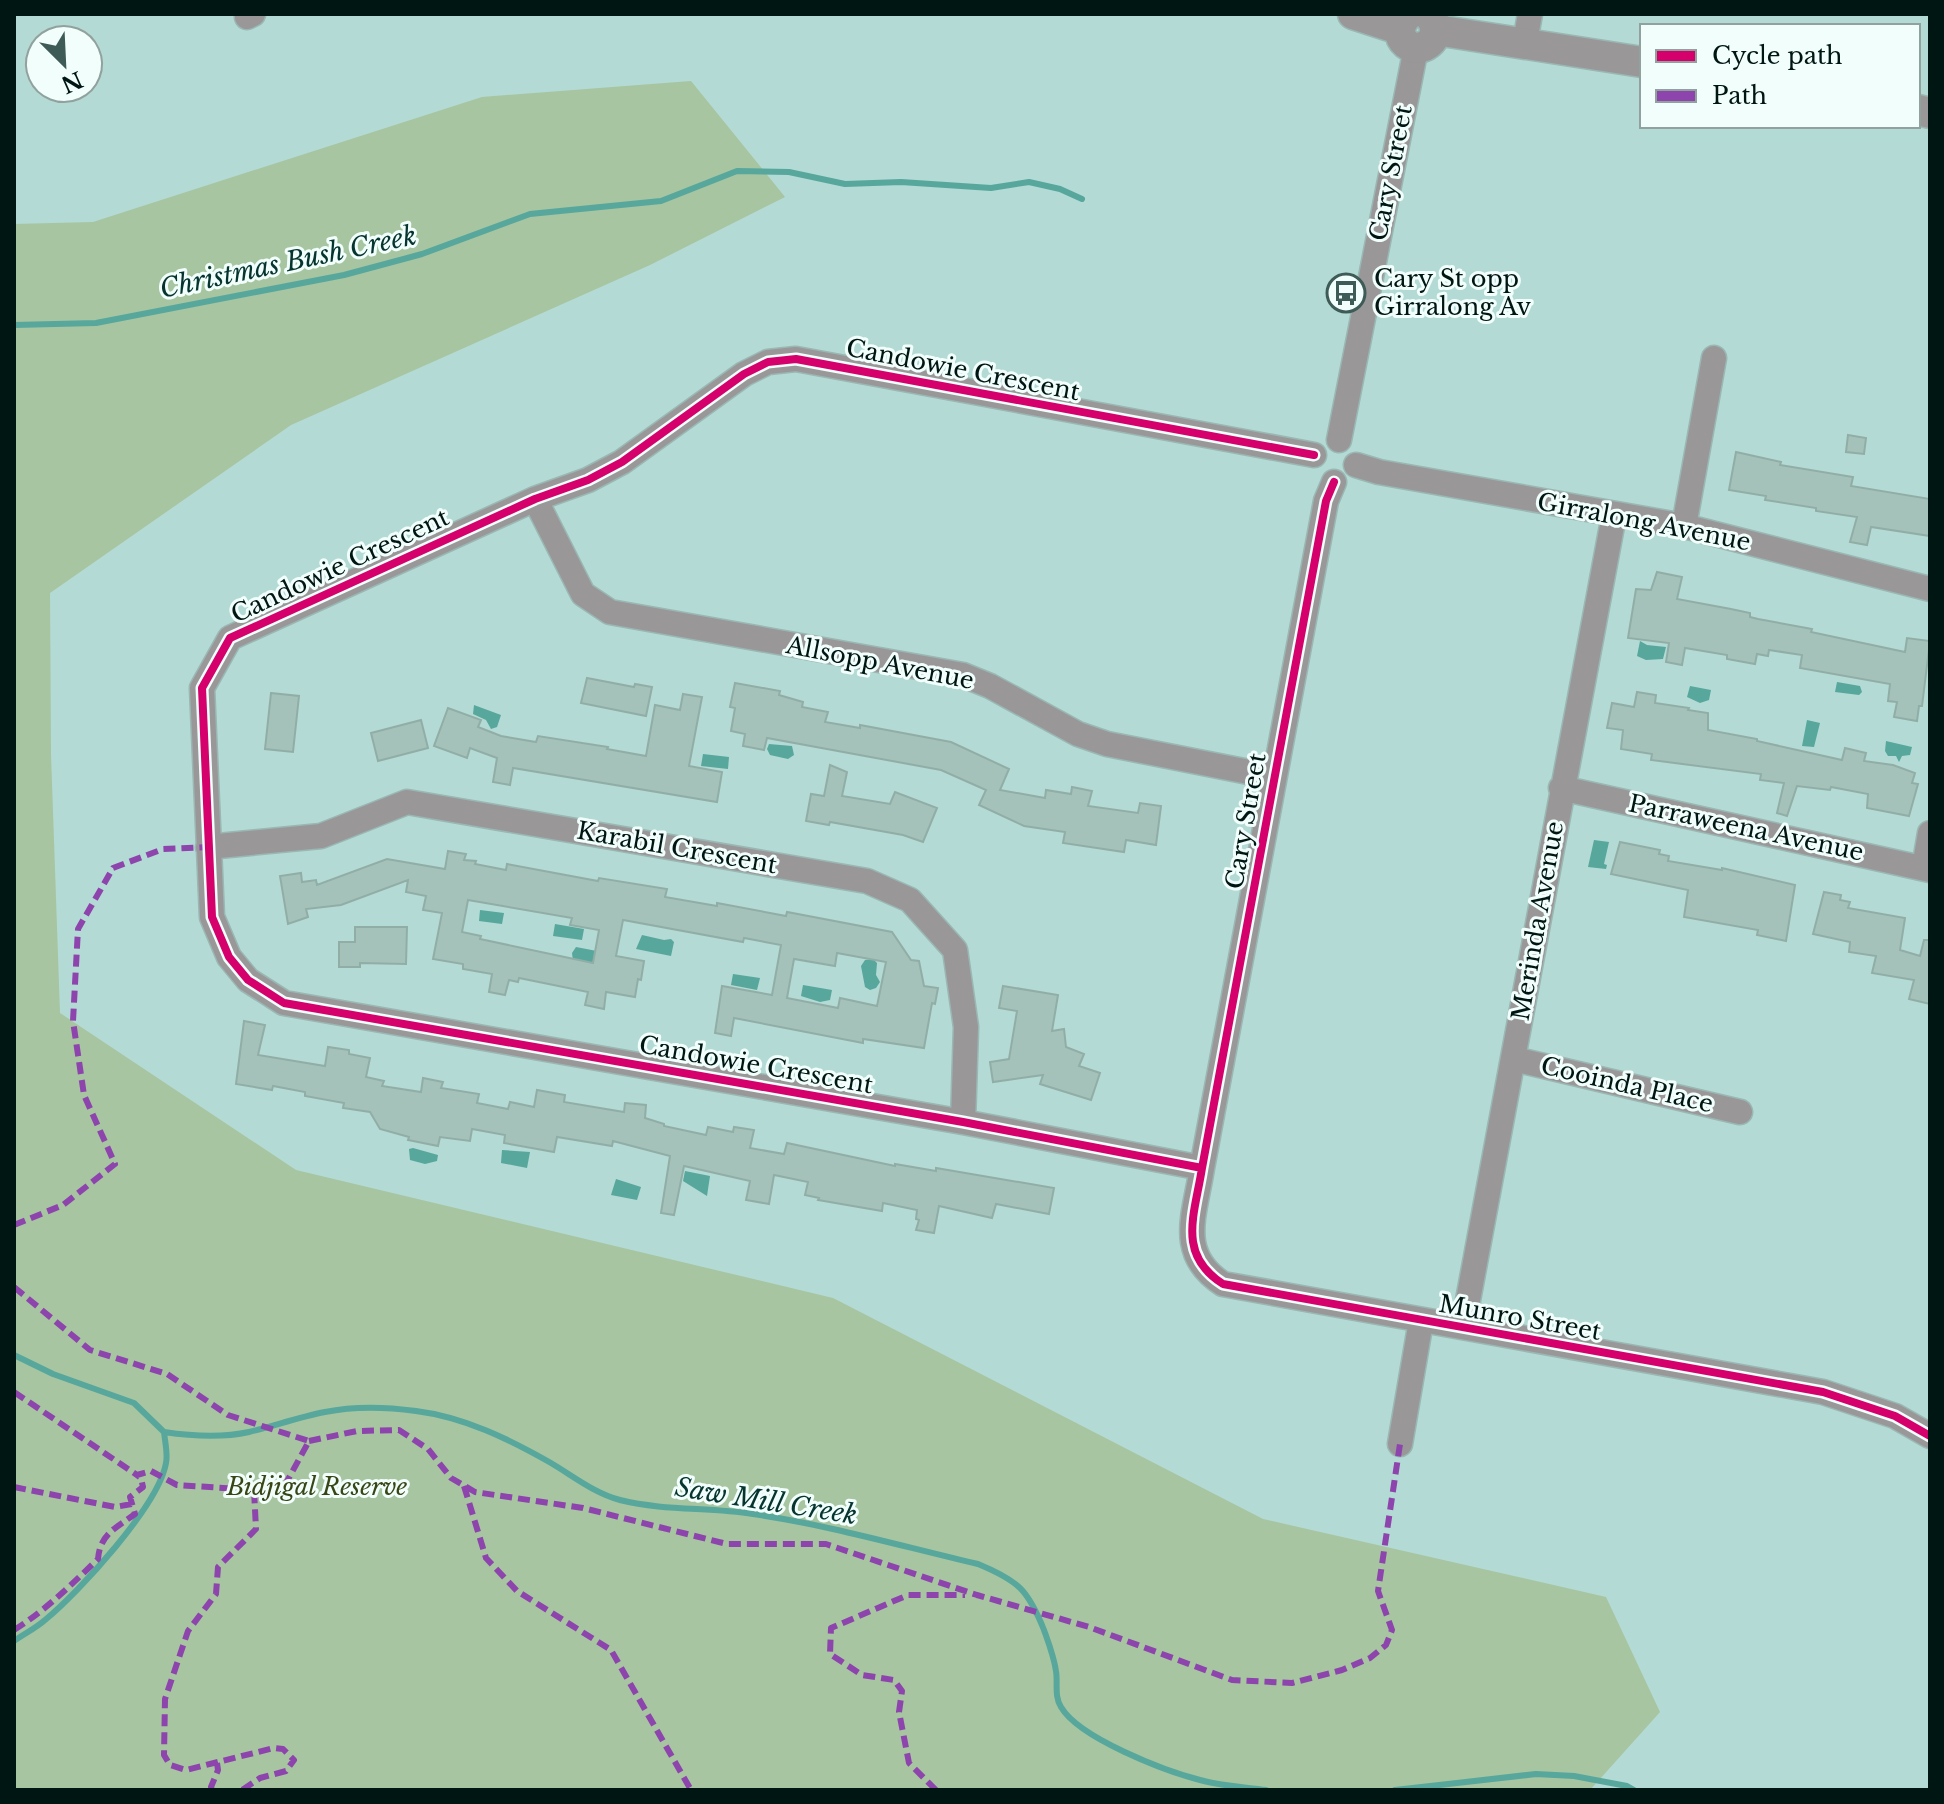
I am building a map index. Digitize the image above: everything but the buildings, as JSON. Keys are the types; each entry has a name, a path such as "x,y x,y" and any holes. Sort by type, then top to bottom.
{"street":[{"path":"1353,14 1418,27 1528,28 1640,61"},
{"name":"Cary Street","path":"1339,440 1418,27"},
{"path":"1684,526 1714,358"},
{"name":"Candowie Crescent","path":"1202,1168 963,1122 284,1003 248,980 229,957 212,917 202,688 230,638 535,499 588,480 622,462 744,374 768,362 796,359 1314,455"},
{"path":"1339,440 1354,452 1356,465 1344,480 1334,482 1321,477 1315,470 1314,455 1323,443 1339,440"},
{"name":"Girralong Avenue","path":"1356,465 1379,472 1684,526 1930,589"},
{"name":"Cary Street","path":"1202,1168 1326,501 1334,482"},
{"name":"Allsopp Avenue","path":"535,499 583,594 610,612 963,675 990,686 1078,734 1107,744 1274,777"},
{"name":"Merinda Avenue","path":"1463,1327 1614,515"},
{"name":"Parraweena Avenue","path":"1561,788 1927,869"},
{"name":"Karabil Crescent","path":"208,847 321,836 407,802 867,881 910,900 955,950 966,1027 963,1122"},
{"path":"1927,869 1930,833"},
{"name":"Cooinda Place","path":"1514,1059 1740,1112"},
{"name":"Munro Street","path":"1202,1168 1192,1240 1199,1264 1223,1284 1823,1392 1895,1416 1930,1436"},
{"path":"1400,1444 1421,1321"}],"green space":[{"name":"Bidjigal Reserve","path":"691,81 785,197 650,265 291,425 50,593 51,755 60,1013 296,1170 833,1298 1263,1519 1606,1597 1660,1712 1590,1790 14,1790 14,224 93,222 482,97"}],"shaded area":[{"path":"1640,641 1666,647 1663,659 1646,660 1637,656"},
{"path":"1837,682 1860,686 1862,692 1859,695 1835,692"},
{"path":"1690,686 1711,690 1709,700 1700,703 1687,697"},
{"path":"474,705 501,715 497,727 491,729 486,720 473,714"},
{"path":"1807,720 1820,723 1814,747 1802,746"},
{"path":"1886,741 1912,747 1910,755 1902,756 1899,762 1896,756 1888,756"},
{"path":"769,744 792,746 794,755 788,759 770,755 767,749"},
{"path":"703,754 729,757 728,769 701,766"},
{"path":"1594,840 1609,842 1604,864 1607,865 1606,869 1588,867"},
{"path":"480,910 504,913 502,924 479,921"},
{"path":"555,924 584,929 582,940 553,936"},
{"path":"642,935 671,939 674,942 671,956 636,949"},
{"path":"576,947 602,952 599,965 573,961 572,953"},
{"path":"873,959 877,963 876,975 880,982 870,990 865,987 861,966 865,960"},
{"path":"733,974 760,978 757,990 731,985"},
{"path":"803,985 832,990 830,1000 820,1002 801,996"},
{"path":"409,1149 438,1155 437,1161 425,1164 410,1160"},
{"path":"502,1150 530,1152 527,1168 501,1163"},
{"path":"685,1171 710,1176 707,1196 683,1181"},
{"path":"616,1179 641,1187 637,1200 611,1195"}],"waterway":[{"name":"Christmas Bush Creek","path":"14,325 96,323 344,275 422,254 530,214 661,201 737,171 789,172 845,184 901,182 991,188 1029,182 1060,189 1082,199"},
{"path":"14,1355 53,1374 134,1403 164,1432 167,1456 160,1481 149,1501 116,1547 60,1607 14,1641"},
{"name":"Saw Mill Creek","path":"164,1432 228,1435 336,1410 370,1408 416,1411 451,1418 486,1430 535,1454 593,1489 620,1500 781,1519 978,1564 1013,1582 1027,1596 1053,1656 1059,1703 1071,1719 1085,1730 1124,1752 1185,1776 1216,1784 1266,1790"},
{"name":"Saw Mill Creek","path":"1395,1790 1536,1774 1574,1776 1634,1790"}],"marked path":[{"path":"14,1225 63,1205 115,1164 84,1095 73,1021 78,929 113,868 163,849 208,847"},
{"path":"14,1287 90,1350 167,1374 228,1415 309,1441 285,1485 254,1490"},
{"path":"14,1392 137,1475"},
{"path":"309,1441 357,1431 399,1430 428,1449 451,1478 475,1492 583,1508 727,1544 826,1544 977,1595 1089,1627 1232,1680 1292,1683 1342,1670 1370,1658 1386,1645 1392,1630 1378,1591 1400,1444"},
{"path":"14,1630 48,1606 88,1569 98,1559 106,1537 135,1514 130,1497 143,1487 137,1475 151,1471 177,1485 254,1490 256,1529 218,1567 216,1594 188,1631 165,1699 164,1755 170,1765 186,1770 274,1748 283,1749 294,1760 286,1771 260,1778 242,1790"},
{"path":"464,1486 486,1558 517,1591 611,1650 691,1790"},
{"path":"14,1487 115,1507 132,1504"},
{"path":"936,1790 909,1763 899,1712 902,1691 894,1680 862,1675 830,1654 831,1628 908,1595 965,1595"},
{"path":"212,1790 217,1763"}],"cycle path":[{"path":"1202,1168 963,1122 284,1003 248,980 229,957 212,917 202,688 230,638 535,499 588,480 622,462 744,374 768,362 796,359 1314,455"},
{"path":"1334,482 1326,501 1193,1217 1192,1232 1199,1260 1223,1284 1823,1392 1895,1416 1930,1436"}],"place":[{"name":"Cary St opp Girralong Av","path":"1346,293"}]}
